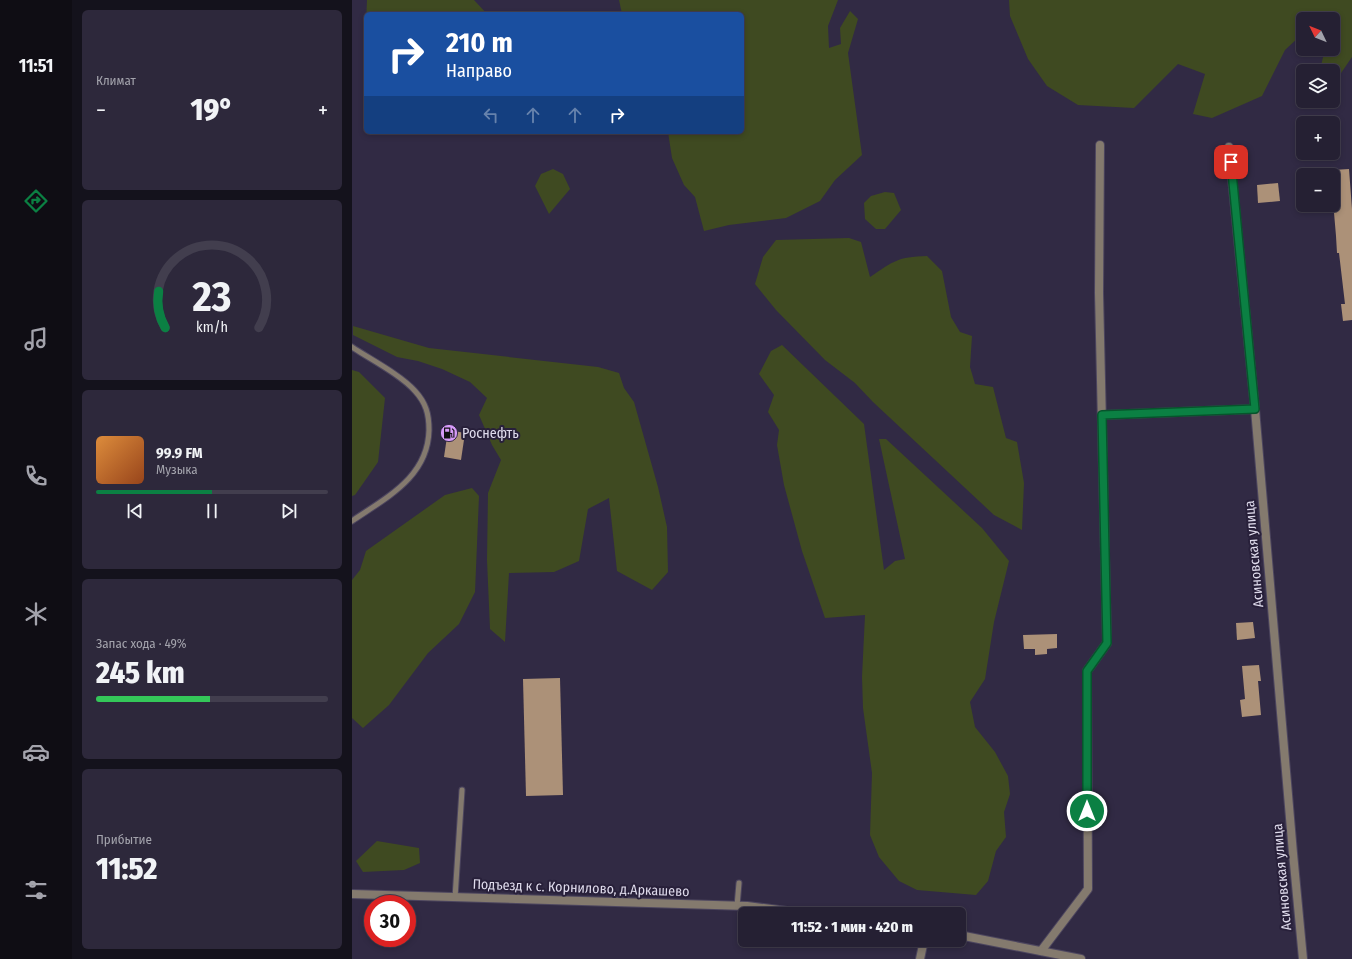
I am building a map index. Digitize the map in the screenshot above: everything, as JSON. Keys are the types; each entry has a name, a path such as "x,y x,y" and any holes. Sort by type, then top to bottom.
{"street":[{"path":"1041,951 1088,889 1087,671 1107,643 1099,293 1100,145"},
{"name":"Асиновская улица","path":"1229,147 1255,409 1303,959"},
{"path":"1102,415 1255,409"},
{"name":"Подъезд к с. Корнилово, д.Аркашево","path":"352,894 746,907"},
{"path":"966,936 1081,959"},
{"path":"920,959 923,947"}],"lane":[{"path":"352,348 401,379 415,391 429,412 429,439 425,456 413,475 398,490 352,521"},
{"path":"455,898 462,790"},
{"path":"737,906 739,883"}],"green space":[{"path":"367,0 474,0 485,12 366,12"},
{"path":"619,0 838,0 828,26 829,48 841,44 840,28 850,11 858,19 848,53 862,155 835,180 820,201 786,218 729,225 704,231 695,197 684,185 672,158 668,134 744,134 744,12 622,12"},
{"path":"1009,0 1352,0 1352,57 1340,75 1340,64 1321,64 1323,56 1340,56 1340,12 1296,12 1296,40 1285,50 1262,96 1212,118 1193,114 1205,74 1178,64 1134,108 1078,105 1047,86 1028,59 1010,16"},
{"path":"553,169 563,174 570,189 549,214 535,186 541,174"},
{"path":"885,192 894,193 901,210 885,229 876,229 865,219 864,203 871,196"},
{"path":"849,238 861,242 870,277 896,261 909,257 927,256 942,271 951,317 960,332 972,336 970,367 975,384 993,387 1006,438 1017,442 1024,483 1022,530 994,515 873,402 855,383 825,360 776,310 755,284 763,257 776,240"},
{"path":"353,326 429,348 598,367 619,373 624,388 634,402 658,487 667,527 668,572 652,590 617,571 609,498 588,509 579,561 554,572 509,573 505,642 490,629 487,560 488,493 501,460 492,445 479,415 487,398 470,382 442,369 418,361 397,357 353,335"},
{"path":"782,345 864,424 884,570 895,561 905,559 879,439 886,439 982,528 1009,561 994,622 985,679 970,702 975,727 995,752 1008,776 1010,794 1004,812 1006,837 996,851 988,881 976,895 917,890 899,881 879,857 870,835 872,773 863,708 862,677 865,615 825,618 802,551 784,485 777,445 779,430 768,412 774,395 759,374 771,351"},
{"path":"352,370 359,372 385,398 378,462 355,495 352,496"},
{"path":"472,488 479,496 475,592 459,624 428,653 389,705 363,728 352,718 352,580 360,570 366,551 445,495"},
{"path":"377,841 419,848 420,863 404,870 363,872 356,861"}],"building":[{"path":"1349,169 1352,209 1352,320 1343,321 1341,304 1345,304 1339,253 1337,253 1334,212 1340,212 1340,170"},
{"path":"1278,183 1280,201 1258,203 1257,185"},
{"path":"448,430 465,433 461,460 444,457"},
{"path":"1253,622 1255,638 1237,640 1236,623"},
{"path":"1057,634 1057,648 1047,649 1047,654 1035,655 1035,649 1024,649 1023,635"},
{"path":"1259,665 1261,681 1258,681 1261,715 1242,717 1240,700 1245,699 1242,666"},
{"path":"560,678 563,795 526,796 523,679"}],"place":[{"name":"Роснефть","path":"449,433"}],"route":[{"path":"1087,811 1087,671 1107,643 1102,415 1255,409 1231,162"}]}
